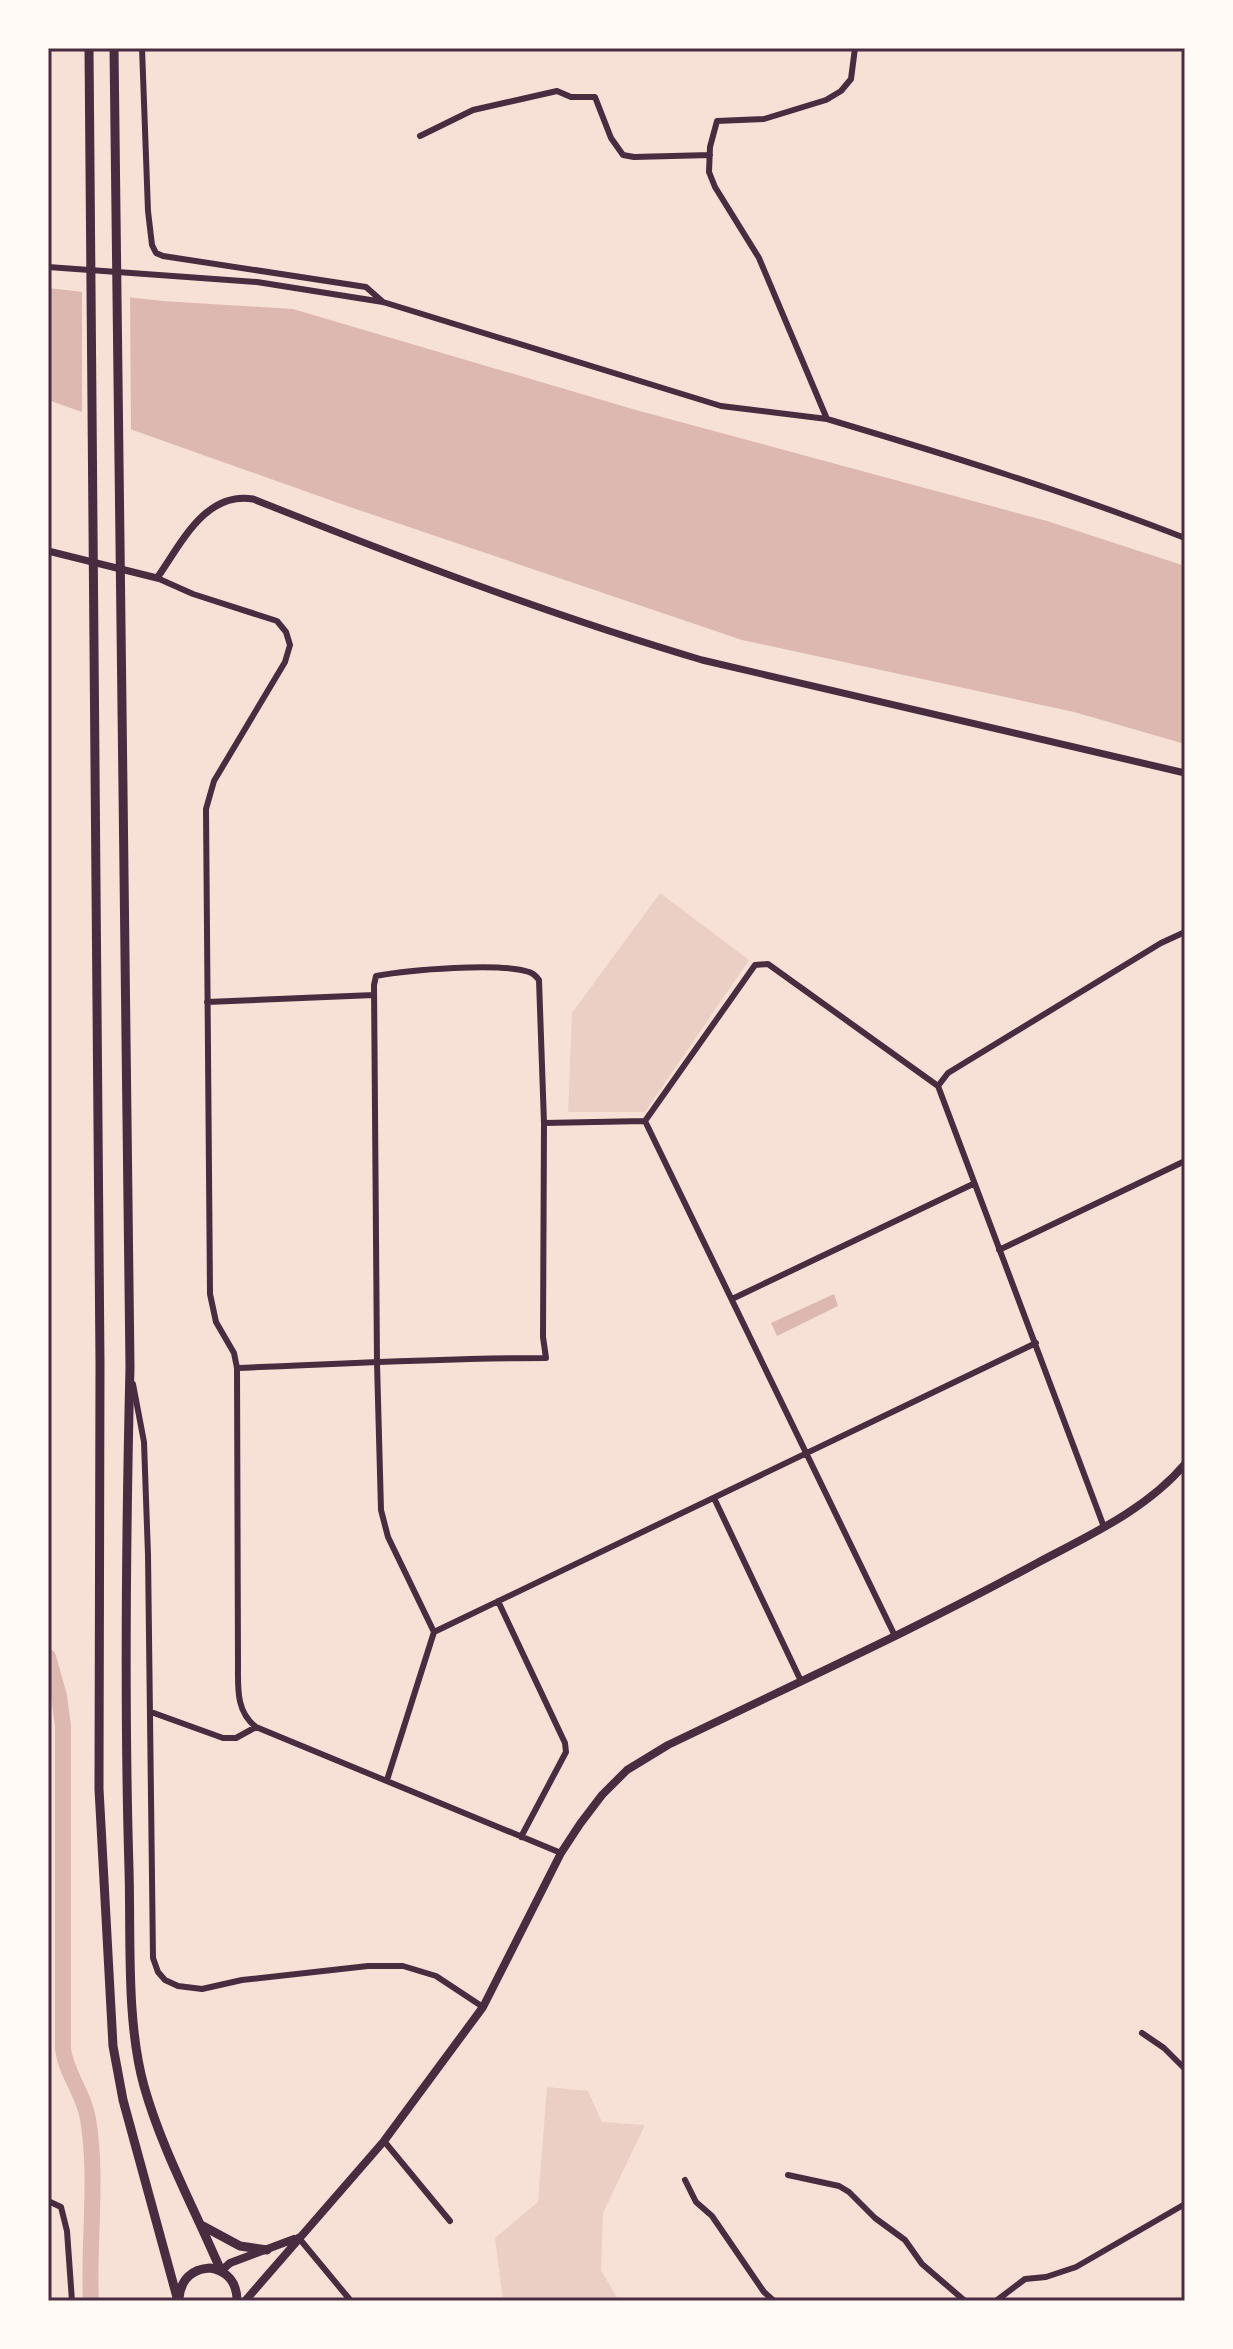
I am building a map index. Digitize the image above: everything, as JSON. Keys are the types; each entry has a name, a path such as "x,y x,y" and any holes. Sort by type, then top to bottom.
{"highway":[{"path":"89,48 100,1364 99,1789 113,2046 123,2100 178,2300"},
{"path":"114,48 130,1367 125,1583 126,1745 135,2038 144,2085 157,2124 221,2271 233,2282 237,2301"},
{"path":"201,2225 240,2246 267,2250"},
{"path":"178,2300 181,2285 194,2271 210,2268 221,2271"}],"main road":[{"path":"245,2301 384,2141 483,2007 561,1853 602,1795 627,1770 668,1745 985,1591 1104,1527 1141,1504 1185,1464"},
{"path":"221,2271 230,2263 298,2237"}],"street":[{"path":"142,48 148,211 152,245 156,253 366,287 383,302"},
{"path":"827,419 759,258 715,187 709,172 710,155 717,121 764,119 826,100 841,91 851,79 855,48"},
{"path":"420,136 473,110 557,91 571,97 595,97 611,138 623,155 710,155"},
{"path":"48,267 257,282 383,302 721,406 827,419 999,470 1185,538"},
{"path":"157,578 200,517 217,504 237,496 253,499 381,550 647,644 702,660 1185,773"},
{"path":"48,551 157,578 193,594 277,621 286,632 290,645 285,662 214,781 206,809 210,1294 216,1322 234,1353 237,1368 238,1695 244,1714 256,1727 561,1853"},
{"path":"938,1086 948,1073 1161,943 1185,932"},
{"path":"645,1121 755,965 768,964 938,1086 1104,1527"},
{"path":"237,1368 377,1363 546,1358 543,1337 544,1123 539,980 532,972 497,968 398,972 376,976 377,1363 381,1510 388,1537 434,1632 387,1780"},
{"path":"207,1002 374,995"},
{"path":"544,1123 645,1121"},
{"path":"645,1121 895,1636"},
{"path":"999,1250 1185,1161"},
{"path":"732,1299 973,1184"},
{"path":"434,1632 1036,1343"},
{"path":"130,1367 144,1442 153,1958 158,1972 165,1980 178,1986 202,1989 258,1978 368,1966 403,1966 436,1976 483,2007"},
{"path":"714,1498 801,1681"},
{"path":"498,1601 565,1743 566,1752 521,1837"},
{"path":"151,1712 223,1738 236,1738 256,1727"},
{"path":"1142,2033 1164,2048 1185,2069"},
{"path":"384,2141 450,2221"},
{"path":"788,2175 839,2186 849,2192 875,2218 905,2240 922,2264 965,2301"},
{"path":"685,2180 696,2202 712,2216 764,2292 774,2301"},
{"path":"48,2201 61,2207 67,2231 72,2301"},
{"path":"996,2301 1025,2279 1046,2277 1076,2267 1185,2204"},
{"path":"298,2237 351,2301"}],"shaded area":[{"path":"48,288 162,301 293,309 636,410 1047,521 1185,566 1185,744 1074,712 742,640 344,505 48,400"},
{"path":"660,893 749,960 645,1112 568,1112 572,1013"},
{"path":"834,1294 838,1306 777,1336 771,1323"},
{"path":"547,2087 588,2091 602,2122 645,2125 603,2213 601,2270 619,2301 503,2301 495,2238 538,2202"}],"pier":[{"path":"82,288 130,293 131,434 82,416"}],"waterway":[{"path":"48,1657 59,1696 63,1726 63,2049 86,2110 91,2142 91,2301"}]}
